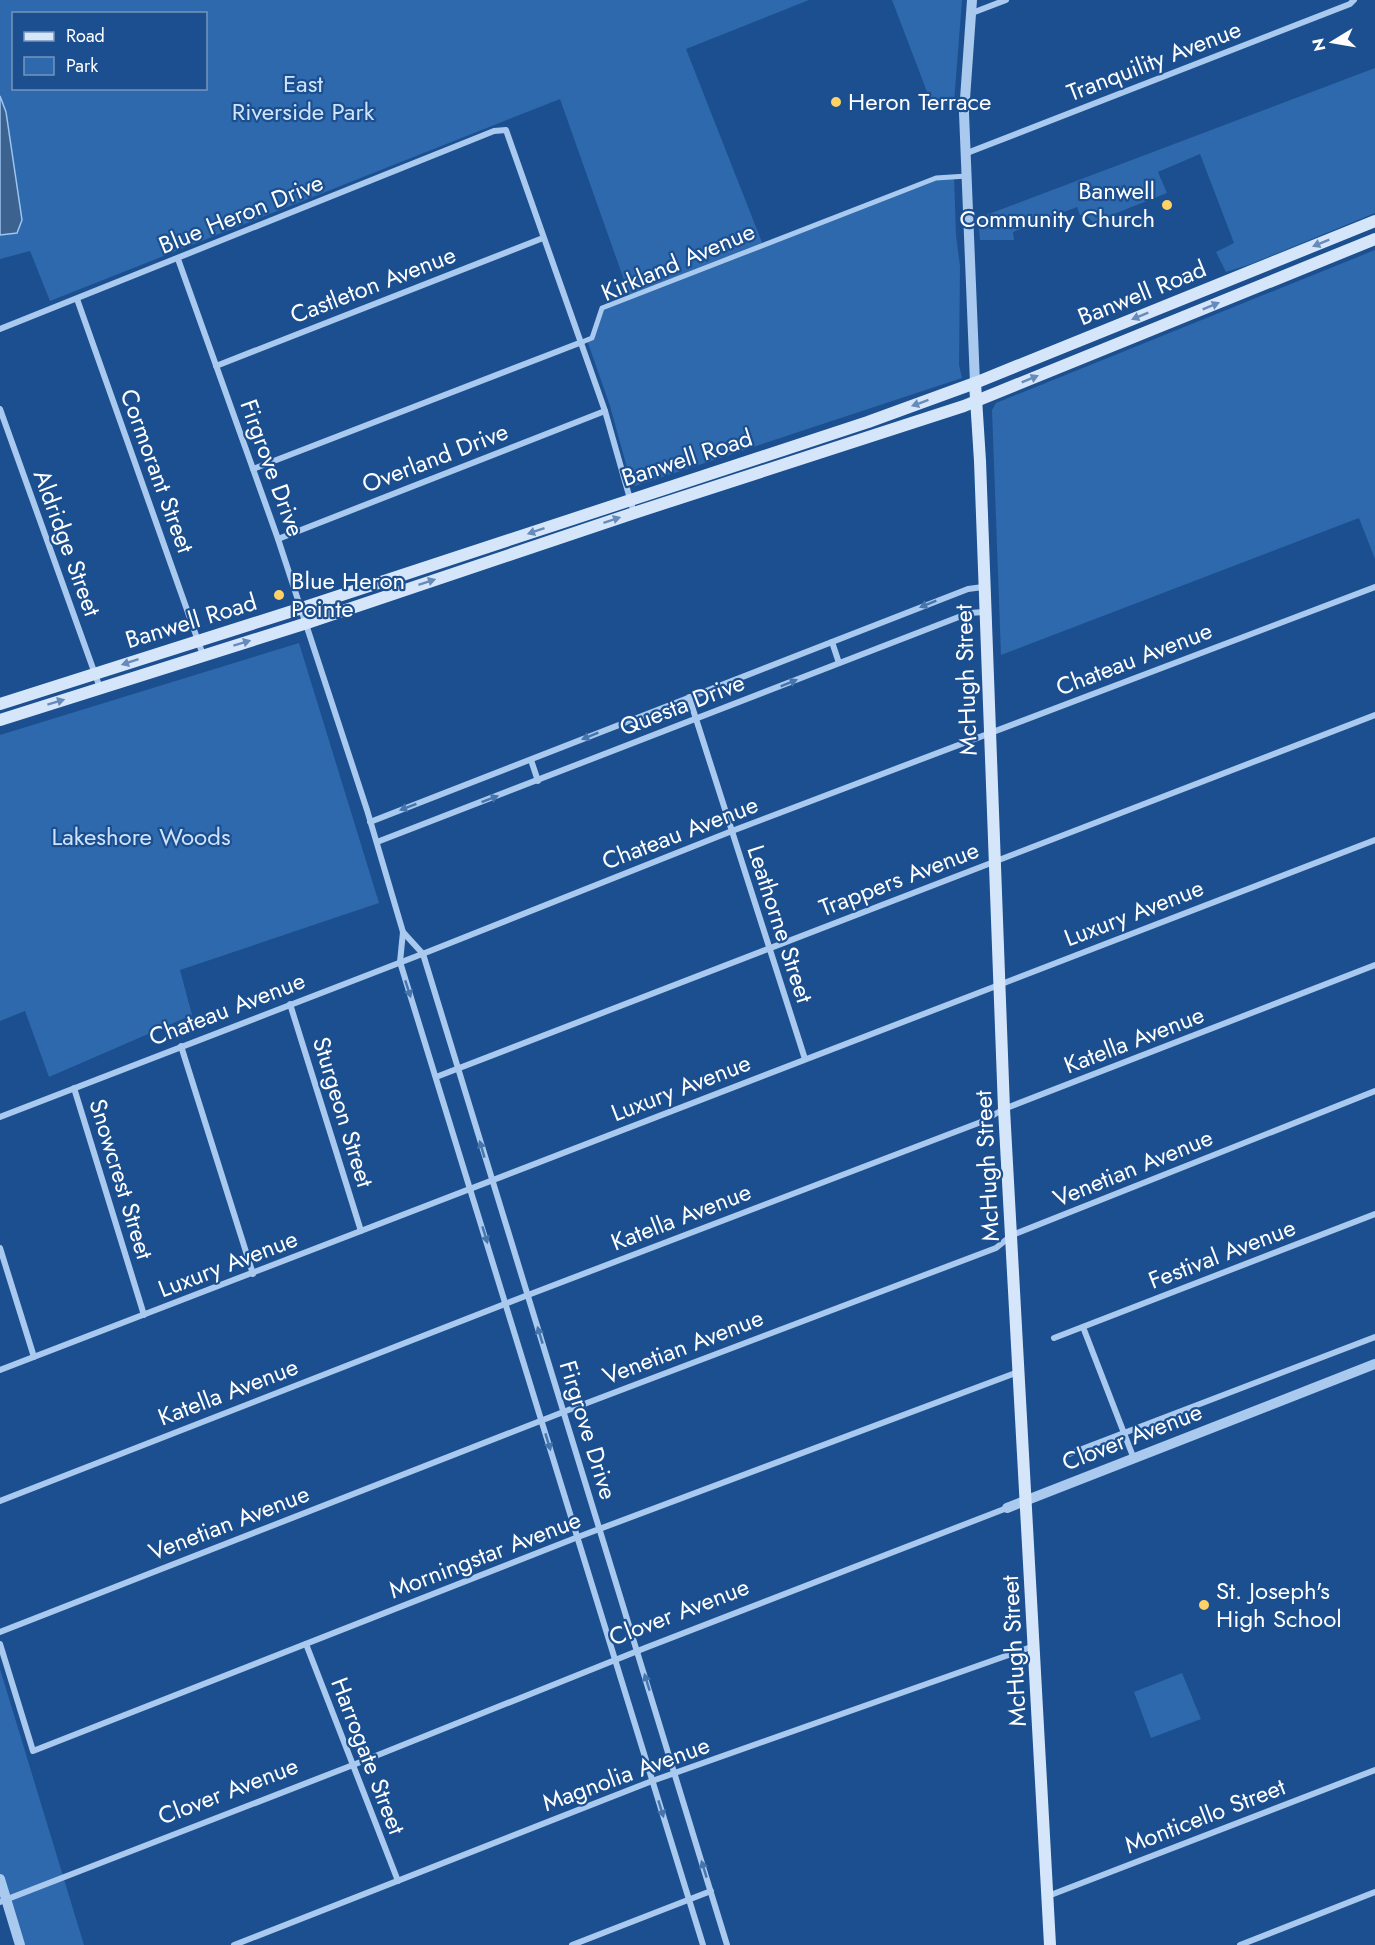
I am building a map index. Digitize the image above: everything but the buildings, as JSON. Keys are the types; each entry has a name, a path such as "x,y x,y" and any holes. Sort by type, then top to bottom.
{"main road":[{"name":"Banwell Road","path":"0,704 302,608 868,422 975,383 1375,221"},
{"name":"Banwell Road","path":"0,720 307,623 976,401 1375,239"},
{"name":"McHugh Street","path":"975,383 1004,1109 1050,1945"}],"street":[{"path":"972,0 964,113 975,383"},
{"path":"972,13 1006,0"},
{"name":"Tranquility Avenue","path":"967,153 1350,4 1354,0"},
{"name":"Blue Heron Drive","path":"0,329 494,130 506,130 543,238"},
{"name":"Kirkland Avenue","path":"582,342 592,338 602,308 936,178 954,175 967,176"},
{"path":"543,238 605,411 634,513"},
{"name":"Castleton Avenue","path":"216,366 543,238"},
{"name":"Firgrove Drive","path":"178,259 302,608 377,842 403,932 400,962 703,1945"},
{"name":"Cormorant Street","path":"77,299 203,655"},
{"path":"253,469 582,342"},
{"name":"Aldridge Street","path":"0,409 100,689"},
{"name":"Overland Drive","path":"278,538 605,411"},
{"name":"Questa Drive","path":"370,822 968,589 983,587"},
{"name":"Chateau Avenue","path":"0,1117 423,954 732,831 1375,587"},
{"name":"Questa Drive","path":"377,842 969,613 984,612"},
{"path":"832,642 840,663"},
{"name":"Leathorne Street","path":"689,697 805,1059"},
{"name":"Trappers Avenue","path":"436,1077 1375,715"},
{"path":"531,760 537,781"},
{"name":"Luxury Avenue","path":"0,1370 1375,840"},
{"name":"Firgrove Drive","path":"403,932 423,954 727,1945"},
{"name":"Katella Avenue","path":"0,1501 528,1294 981,1122 1004,1109 1375,965"},
{"name":"Sturgeon Street","path":"290,1004 361,1231"},
{"path":"181,1046 253,1274"},
{"name":"Snowcrest Street","path":"74,1088 144,1315"},
{"name":"Venetian Avenue","path":"0,1632 563,1412 996,1248 1012,1235 1375,1091"},
{"name":"Festival Avenue","path":"1054,1338 1375,1214"},
{"path":"0,1248 34,1357"},
{"path":"1083,1327 1134,1459"},
{"name":"Clover Avenue","path":"1069,1454 1375,1337"},
{"name":"Clover Avenue","path":"3,1901 353,1765 616,1659 1375,1364"},
{"name":"Morningstar Avenue","path":"0,1644 33,1750 578,1537 1019,1372"},
{"name":"Harrogate Street","path":"306,1644 398,1881"},
{"name":"Magnolia Avenue","path":"234,1945 652,1781 1035,1646"},
{"name":"Monticello Street","path":"1048,1896 1375,1770"},
{"path":"0,1879 3,1901 20,1945"},
{"path":"572,1945 711,1891"},
{"path":"1240,1945 1375,1892"}],"green space":[{"name":"East Riverside Park","path":"0,0 809,0 686,49 763,245 936,178 954,175 956,235 960,266 959,365 962,378 635,486 631,482 610,406 587,340 592,338 602,308 630,297 560,99 50,301 30,251 0,259"},
{"path":"892,0 962,0 954,103 940,104 929,97"},
{"path":"1375,68 1375,213 1226,272 1216,252 1234,243 1200,154 1158,172 1167,193 1104,218 1097,227 1089,218 1080,215 1077,207 1013,232 1014,240 980,240 978,218"},
{"path":"1375,250 1375,559 1359,518 1001,655 992,410 996,403"},
{"name":"Lakeshore Woods","path":"299,643 379,903 180,970 192,1015 49,1077 25,1011 0,1021 0,735"},
{"path":"0,1669 84,1945 20,1945 0,1879"},
{"path":"1182,1673 1201,1719 1151,1738 1134,1692"}],"shaded area":[{"path":"0,96 6,112 22,220 17,233 0,235"}],"place":[{"name":"Heron Terrace","path":"836,102"},
{"name":"Banwell Community Church","path":"1167,205"},
{"name":"Blue Heron Pointe","path":"279,595"},
{"name":"St. Joseph's High School","path":"1204,1605"}]}
